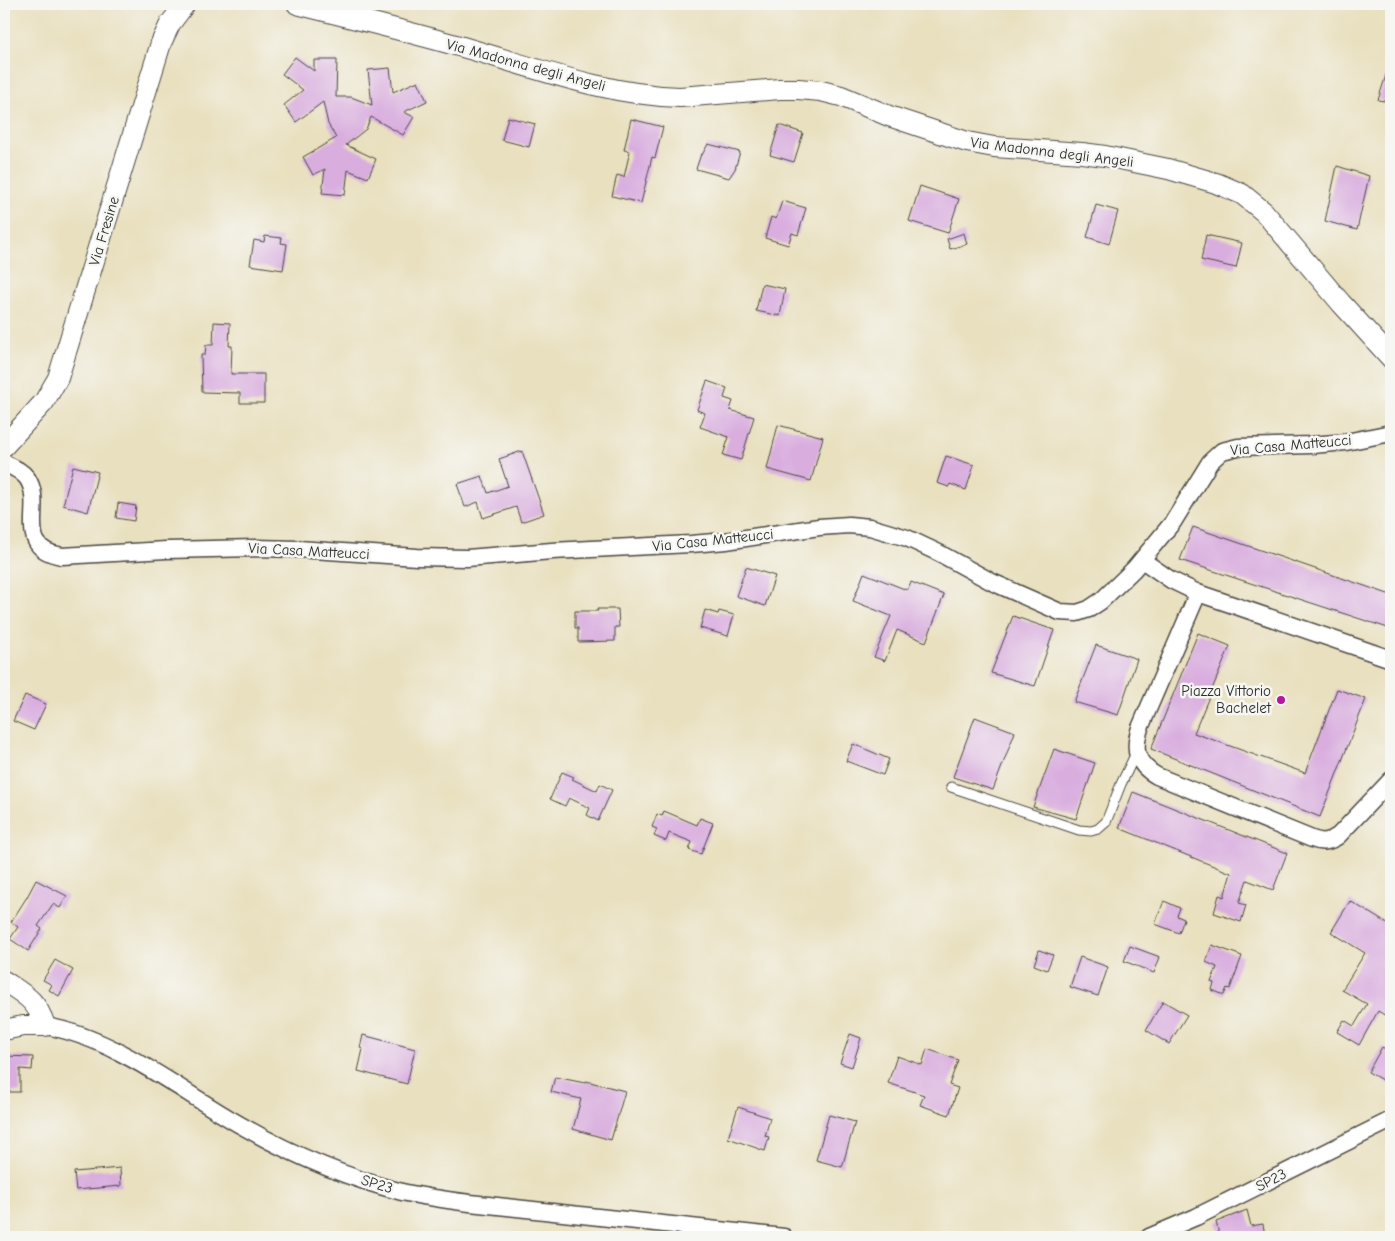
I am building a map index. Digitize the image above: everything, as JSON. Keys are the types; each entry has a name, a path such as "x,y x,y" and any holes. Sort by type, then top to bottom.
{"street":[{"name":"Via Fresine","path":"4,446 44,402 58,378 161,43 170,24 185,4"},
{"name":"Via Madonna degli Angeli","path":"297,4 474,50 545,72 602,86 680,97 780,89 821,91 841,96 889,116 967,142 1000,147 1099,155 1168,169 1216,183 1242,194 1264,212 1340,303 1391,358"},
{"name":"Via Casa Matteucci","path":"4,463 26,476 31,486 33,531 36,540 42,548 51,554 62,556 166,550 256,548 467,558 552,551 692,544 827,526 850,525 875,528 907,538 939,553 997,585 1060,612 1072,613 1084,611 1101,601 1142,560 1173,522 1210,462 1222,451 1238,447 1340,443 1391,433"},
{"path":"1142,560 1171,580 1198,593 1391,659"},
{"path":"1198,593 1143,719 1136,742 1136,753 1143,766 1157,776 1323,842 1329,842 1338,836 1391,780"},
{"path":"4,981 32,1001 40,1012 45,1026"},
{"name":"SP23","path":"4,1030 23,1026 45,1026 77,1033 141,1065 229,1119 277,1144 350,1175 396,1190 470,1204 784,1237"},
{"name":"SP23","path":"1149,1237 1196,1217 1391,1120"}],"lane":[{"path":"951,787 1079,830 1091,831 1098,829 1106,822 1136,753"}],"building":[{"path":"295,57 314,71 314,60 337,60 336,97 351,97 372,105 368,70 390,68 393,92 418,81 427,101 404,112 414,117 403,135 371,117 366,129 346,145 376,159 368,178 348,170 345,195 322,193 325,169 313,175 303,157 336,138 328,124 323,102 296,122 284,105 303,90 282,74"},
{"path":"1389,66 1391,66 1391,102 1378,100"},
{"path":"508,117 535,124 529,147 502,140"},
{"path":"631,119 663,127 655,158 652,157 641,203 612,196 617,175 624,177 630,151 624,150"},
{"path":"779,125 803,133 794,162 770,155"},
{"path":"708,144 740,152 735,169 729,178 696,169 701,154"},
{"path":"1337,166 1369,176 1357,230 1325,221"},
{"path":"920,186 959,199 948,233 909,221"},
{"path":"782,201 806,208 798,235 792,233 788,245 765,238 771,217 776,219"},
{"path":"1096,205 1118,211 1109,244 1087,237"},
{"path":"964,233 967,244 950,249 947,239"},
{"path":"1206,235 1242,243 1236,268 1201,260"},
{"path":"265,236 282,238 281,243 287,244 283,270 250,265 254,240 264,242"},
{"path":"762,284 785,289 780,316 756,311"},
{"path":"214,322 230,323 229,346 232,346 231,374 264,374 264,403 240,403 240,393 202,392 201,355 205,355 206,345 213,345"},
{"path":"707,381 727,388 724,398 733,401 730,410 754,417 741,460 723,455 729,437 700,427 705,413 697,410"},
{"path":"778,425 823,437 811,481 767,469"},
{"path":"522,451 544,514 521,522 516,507 483,518 478,502 465,507 457,484 482,476 488,493 508,486 499,459"},
{"path":"946,456 974,465 966,490 950,484 949,487 937,483"},
{"path":"73,466 98,472 88,512 63,505"},
{"path":"118,503 136,506 134,521 116,518"},
{"path":"1193,527 1391,595 1391,629 1180,560"},
{"path":"746,567 775,576 765,606 736,596"},
{"path":"864,573 907,590 911,582 944,595 926,642 897,630 885,661 874,657 891,616 853,601"},
{"path":"597,609 618,609 619,627 615,627 615,641 578,642 578,628 575,628 575,611 598,611"},
{"path":"705,610 718,614 719,611 734,615 728,636 700,628"},
{"path":"1013,616 1054,630 1035,686 991,673"},
{"path":"1198,633 1230,646 1194,733 1305,773 1337,689 1366,699 1320,817 1151,749"},
{"path":"1096,645 1137,659 1118,715 1074,702"},
{"path":"25,695 46,704 34,730 13,721"},
{"path":"975,717 1015,732 993,790 953,777"},
{"path":"853,744 889,759 883,775 846,761"},
{"path":"1054,749 1095,763 1076,819 1033,807"},
{"path":"562,772 597,791 600,784 612,790 598,821 587,815 590,808 569,798 565,806 550,799"},
{"path":"1133,792 1287,853 1273,890 1247,880 1239,903 1246,905 1241,922 1214,913 1219,895 1224,897 1231,873 1119,828"},
{"path":"664,811 697,825 700,818 713,823 701,854 689,850 692,842 669,833 666,841 654,836 657,829 652,827 657,814 662,816"},
{"path":"36,880 67,896 60,908 53,904 38,926 42,929 28,951 10,939 18,927 11,922"},
{"path":"1164,901 1180,908 1177,916 1184,919 1179,933 1155,924"},
{"path":"1350,901 1391,926 1391,1019 1378,1011 1359,1045 1337,1032 1344,1020 1354,1026 1367,1004 1342,990 1365,953 1331,932"},
{"path":"1212,945 1242,956 1230,989 1227,988 1224,995 1212,990 1214,983 1211,982 1217,967 1206,962"},
{"path":"1130,946 1160,957 1154,973 1124,961"},
{"path":"1039,950 1053,955 1047,970 1034,965"},
{"path":"1080,957 1108,967 1098,996 1070,987"},
{"path":"55,960 73,970 59,996 49,990 52,985 43,980"},
{"path":"1163,1001 1187,1015 1169,1044 1146,1030"},
{"path":"850,1034 861,1038 852,1067 840,1063"},
{"path":"363,1035 415,1049 407,1084 358,1071 363,1049 360,1048"},
{"path":"1382,1047 1391,1052 1391,1085 1368,1072"},
{"path":"927,1049 958,1060 949,1085 958,1088 949,1115 920,1105 924,1095 888,1083 897,1056 922,1065"},
{"path":"4,1056 33,1057 32,1070 20,1069 20,1092 4,1092"},
{"path":"555,1077 585,1083 586,1081 625,1091 611,1140 573,1129 581,1099 551,1092"},
{"path":"738,1107 770,1118 765,1136 769,1137 765,1151 728,1138"},
{"path":"829,1115 855,1122 842,1167 816,1160"},
{"path":"120,1168 121,1186 76,1190 74,1172"},
{"path":"1247,1210 1251,1226 1263,1224 1265,1236 1220,1237 1216,1222"}],"place":[{"name":"Piazza Vittorio Bachelet","path":"1281,700"}]}
